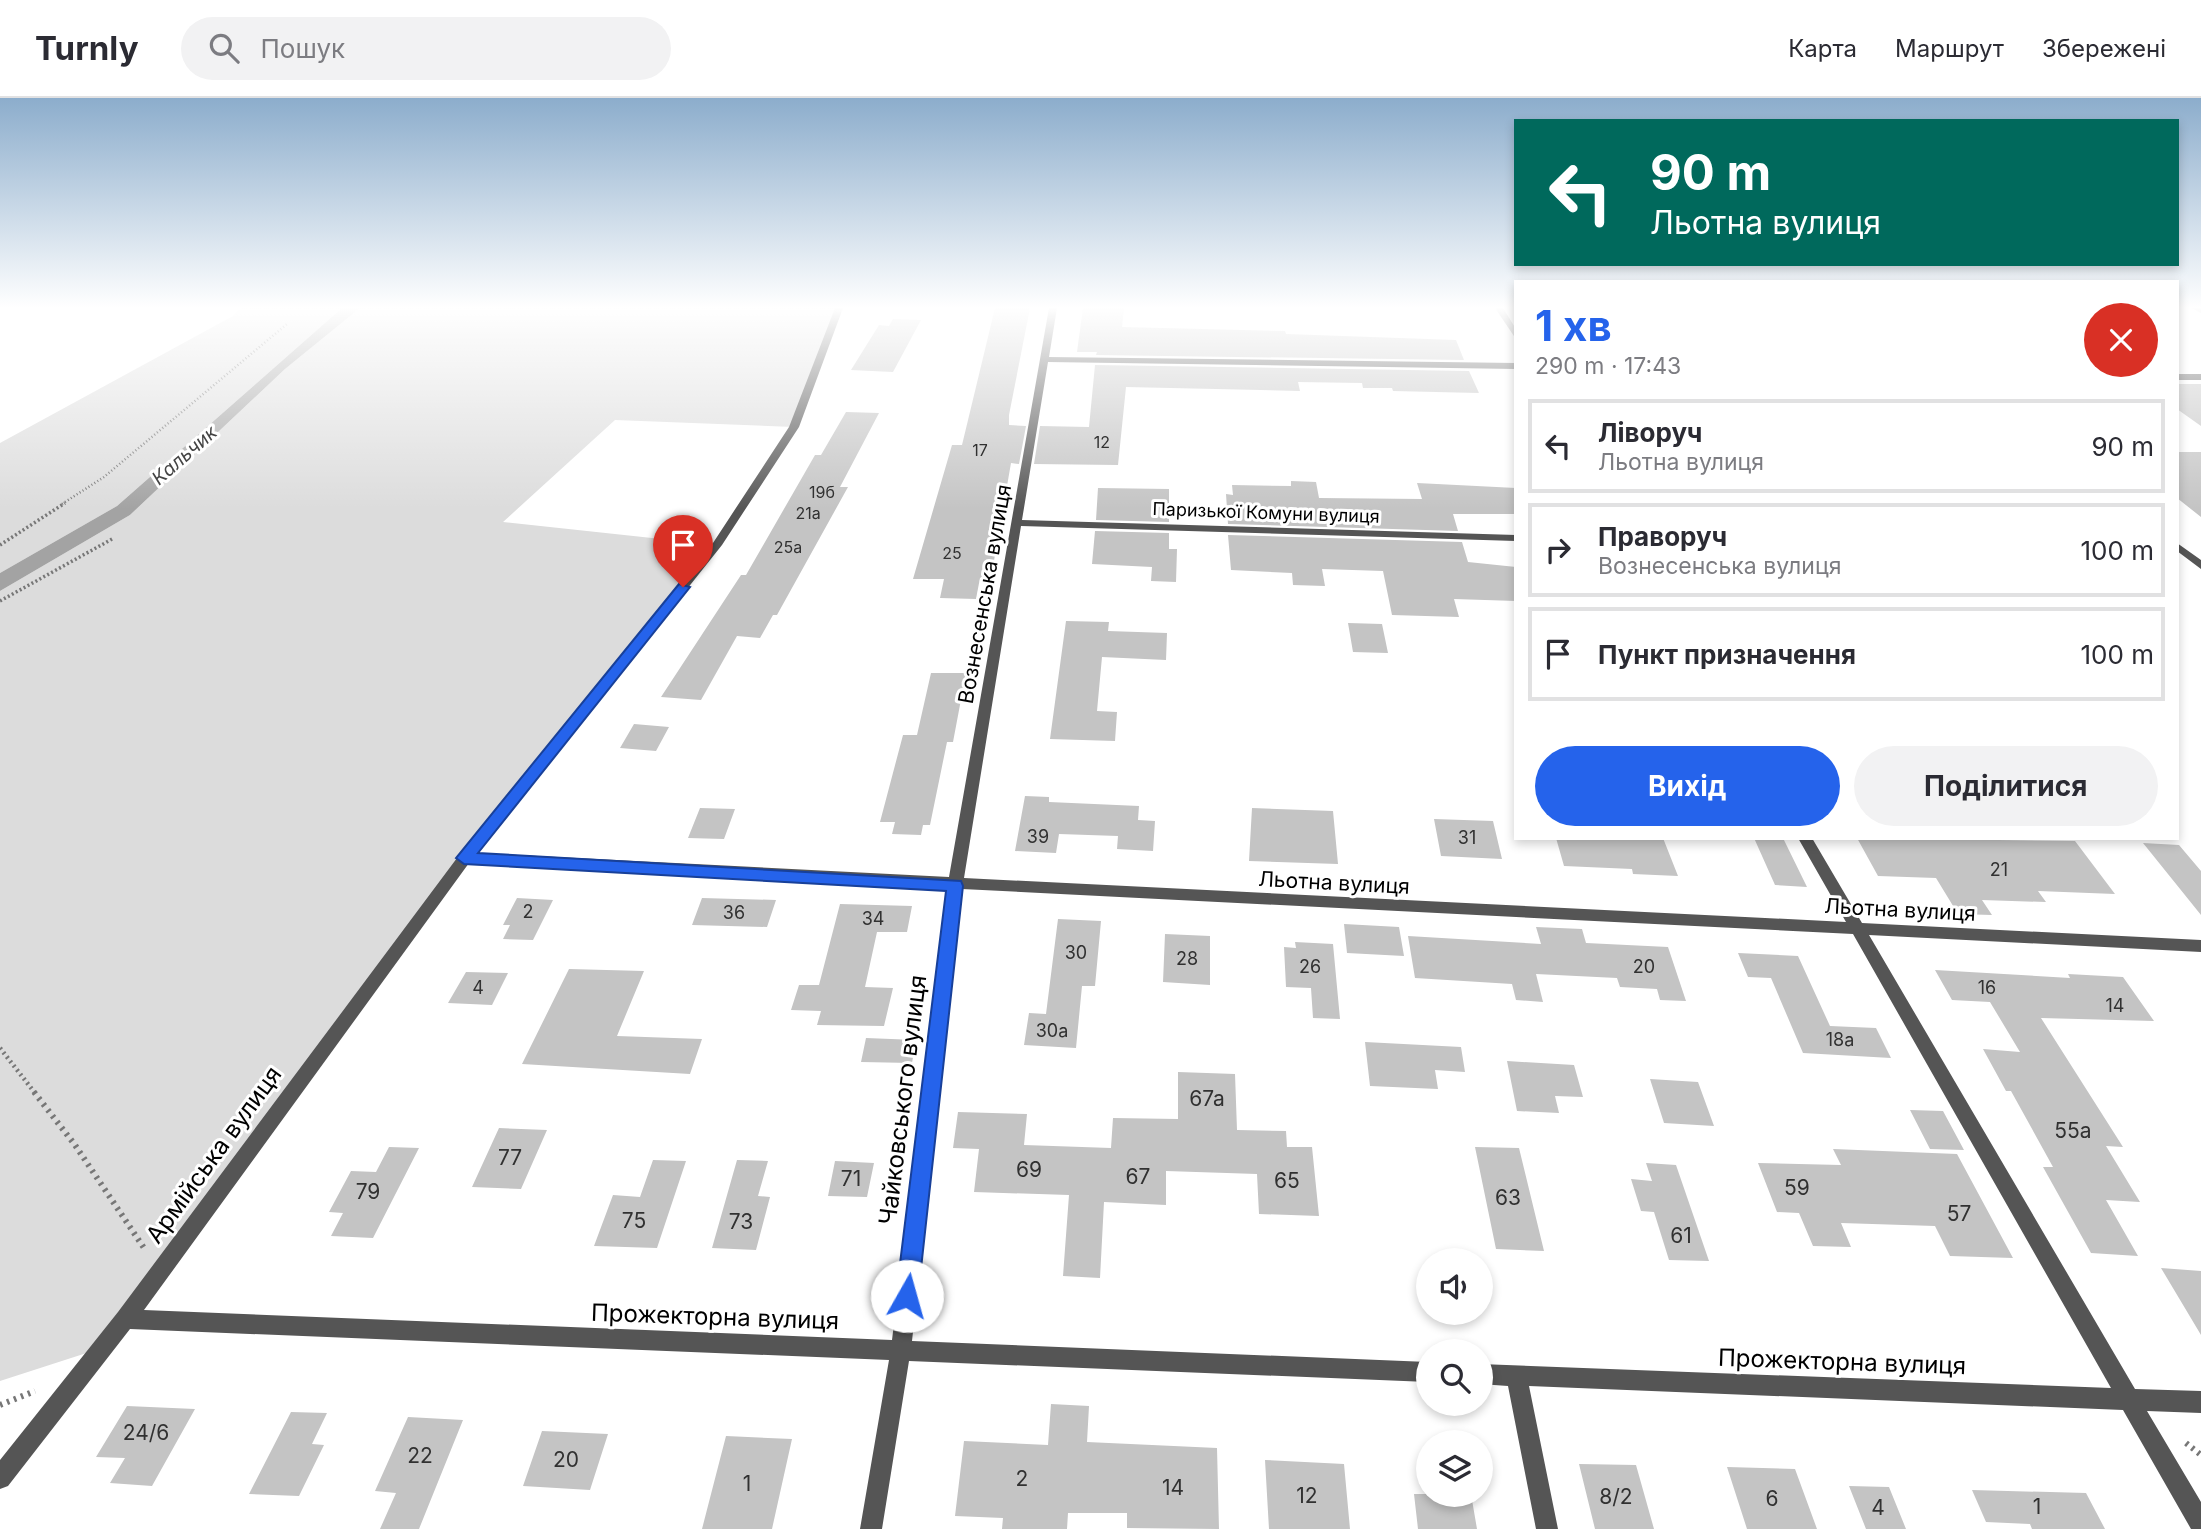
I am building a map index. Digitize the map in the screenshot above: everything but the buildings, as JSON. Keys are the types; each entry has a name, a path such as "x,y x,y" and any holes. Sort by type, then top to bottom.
{"street":[{"path":"464,858 717,545 794,426 814,375"},
{"name":"Вознесенська вулиця","path":"955,886 1041,375"},
{"path":"2179,377 2201,377"},
{"name":"Паризької Комуни вулиця","path":"1016,523 1514,538"},
{"path":"2179,547 2198,561"},
{"path":"2179,558 2198,561"},
{"path":"1806,840 2201,1524"},
{"name":"Льотна вулиця","path":"464,858 955,886 2201,946"},
{"name":"Армійська вулиця","path":"0,1478 125,1319 464,858"},
{"name":"Чайковського вулиця","path":"871,1529 901,1350 955,886"},
{"name":"Прожекторна вулиця","path":"125,1319 1416,1371"},
{"name":"Прожекторна вулиця","path":"1493,1374 2201,1402"},
{"path":"1516,1375 1547,1529"}],"path":[{"path":"0,545 104,477 226,375"},
{"path":"0,601 114,538"},
{"path":"0,1048 75,1145 160,1272"}],"shaded area":[{"path":"125,375 266,375 117,506 0,573 0,443"},
{"path":"279,375 814,375 794,427 615,420 503,522 717,545 465,858 102,1348 0,1381 0,591 130,515"}],"water":[{"name":"Кальчик","path":"266,375 279,375 130,515 0,591 0,573 117,506"}],"route":[{"path":"683,587 464,858 955,886 907,1296"}]}
